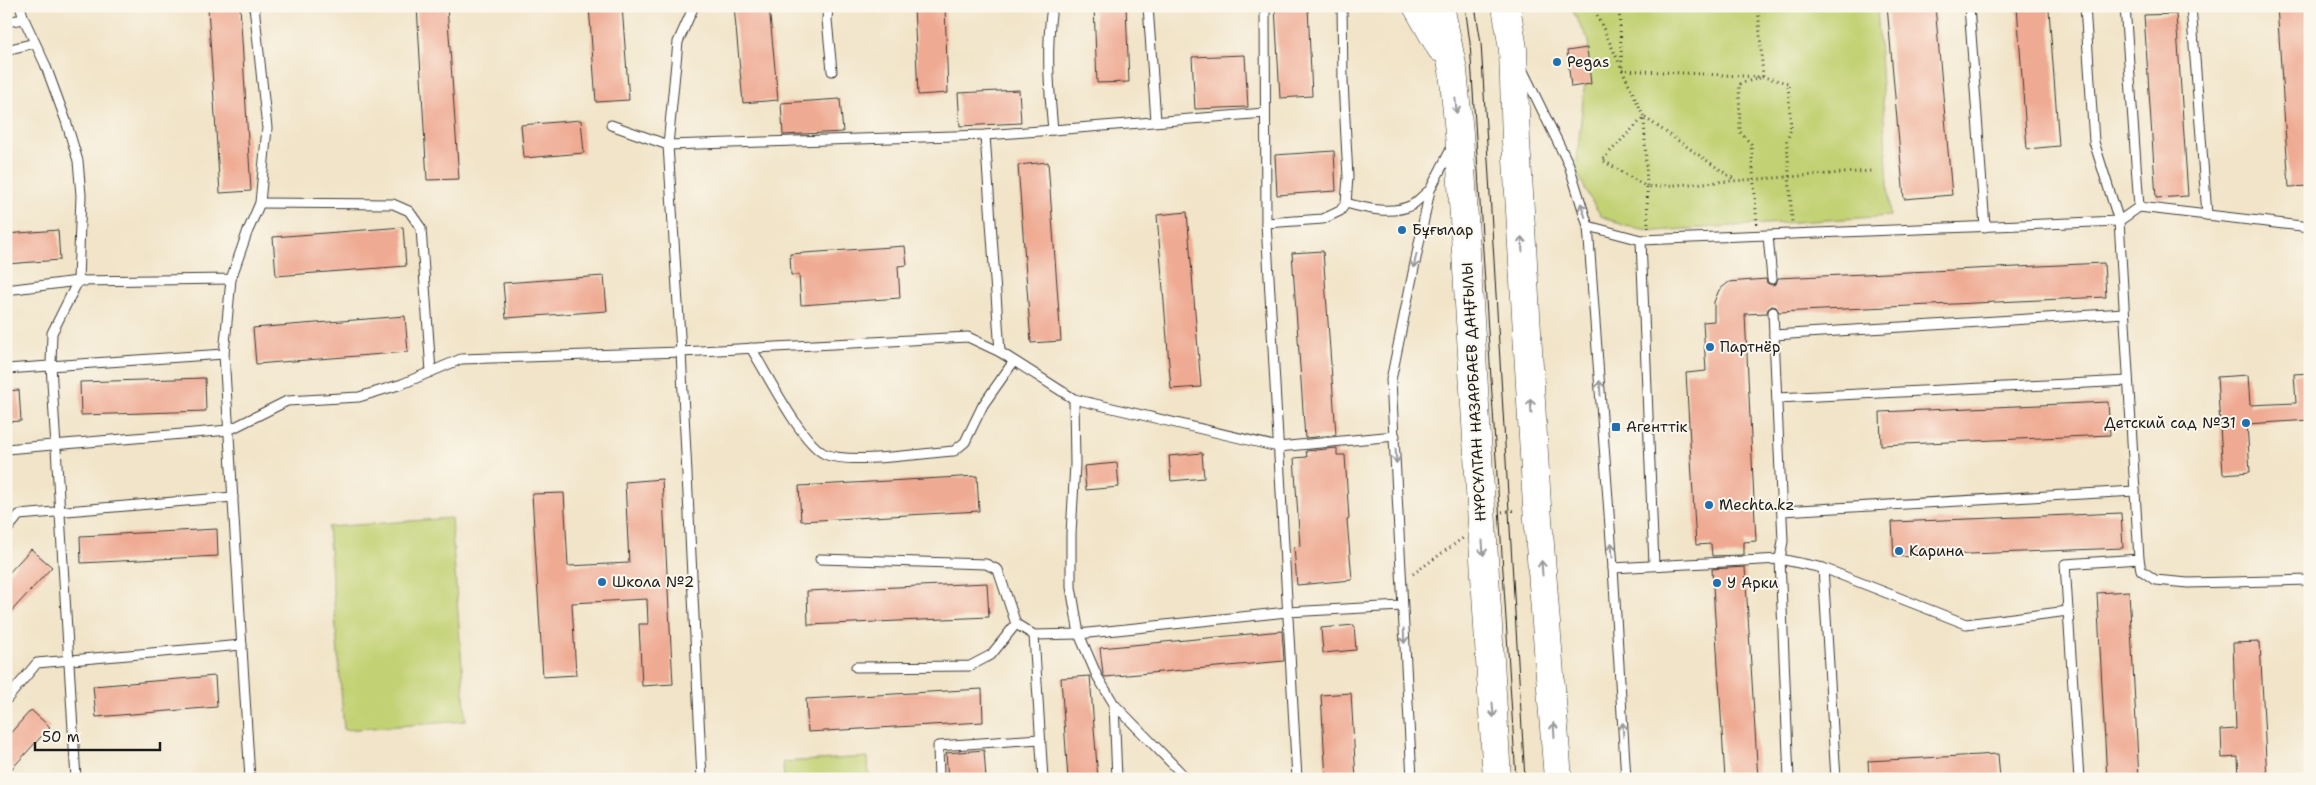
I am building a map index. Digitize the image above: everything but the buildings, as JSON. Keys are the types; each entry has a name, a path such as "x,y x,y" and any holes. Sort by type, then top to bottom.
{"main road":[{"path":"1417,6 1453,70"},
{"name":"НҰРСҰЛТАН НАЗАРБАЕВ ДАҢҒЫЛЫ","path":"1440,6 1453,70 1459,134 1497,779"},
{"path":"1507,8 1513,49 1516,141 1536,496 1558,779"}],"lane":[{"path":"20,6 66,121 78,161 81,195 78,282 52,333 50,365 76,779"},
{"path":"250,779 224,354 231,279 260,203 267,128 254,6"},
{"path":"694,6 678,42 668,145 681,352 702,779"},
{"path":"828,6 826,20 832,71"},
{"path":"1052,6 1047,68 1053,130"},
{"path":"1148,6 1156,121"},
{"path":"1265,6 1266,223 1297,779"},
{"path":"1266,223 1323,219 1340,212 1346,203 1348,177 1343,81 1342,6"},
{"path":"1969,6 1984,227"},
{"path":"2085,6 2094,142 2119,221 2134,491 2141,570 2155,580 2188,583 2310,580"},
{"path":"2125,6 2140,207"},
{"path":"2191,6 2207,215"},
{"path":"6,22 24,19"},
{"path":"6,50 35,43"},
{"path":"1513,49 1569,165 1588,226 1626,779"},
{"path":"611,125 668,145 985,135 1265,114"},
{"path":"1412,779 1391,380 1430,190 1459,134"},
{"path":"985,135 1000,352"},
{"path":"1346,203 1370,210 1403,208 1413,204 1430,190"},
{"path":"260,203 393,204 409,211 420,228 430,372"},
{"path":"1588,226 1641,240 1768,236 2119,221 2140,207 2310,227"},
{"path":"1768,236 1772,279"},
{"path":"1641,240 1654,566"},
{"path":"6,290 78,282 231,279"},
{"path":"1773,312 1782,511 1783,541 1780,559 1789,779"},
{"path":"1774,335 2124,313"},
{"path":"6,449 229,430 287,401 359,397 402,384 461,359 681,352 968,337 1000,352 1074,399 1278,447 1395,436"},
{"path":"752,348 808,442 824,454 846,459 954,450 965,442 983,405 1014,361"},
{"path":"6,369 224,354"},
{"path":"1777,398 2128,381"},
{"path":"1074,399 1075,464 1071,534 1071,587 1079,634 1097,676 1114,704 1186,779"},
{"path":"1782,511 2134,491"},
{"path":"6,531 19,515 233,497"},
{"path":"820,559 986,564 998,570 1016,624 1034,635 1079,634 1287,612 1402,606"},
{"path":"1613,568 1780,559 1823,568 1966,624 2068,611"},
{"path":"2079,779 2065,564 2139,559"},
{"path":"1823,568 1836,779"},
{"path":"856,667 970,666 991,656 1016,624"},
{"path":"1034,635 1044,779"},
{"path":"6,700 37,663 69,662 242,646"},
{"path":"1114,704 1117,779"},
{"path":"939,779 938,746 1040,739"}],"path":[{"path":"1593,6 1644,117 1648,230"},
{"path":"1619,6 1622,70"},
{"path":"1758,6 1763,77"},
{"path":"1622,70 1763,77 1788,84 1791,129 1786,141 1792,222"},
{"path":"1757,224 1751,144 1740,132 1739,84 1763,77"},
{"path":"1644,117 1736,180"},
{"path":"1644,117 1602,160 1647,187 1871,172"},
{"path":"1494,514 1524,508"},
{"path":"1401,583 1469,533"}],"green space":[{"path":"1570,6 1877,6 1890,216 1656,231 1625,226 1601,216 1587,193 1576,169 1589,41"},
{"path":"451,518 466,721 344,730 328,527"},
{"path":"868,757 869,779 784,779 783,762"}],"tram line":[{"path":"1465,6 1470,43 1516,779"},
{"path":"1475,6 1481,43 1525,779"}],"place":[{"name":"Pegas","path":"1557,62"},
{"name":"Бұғылар","path":"1402,230"},
{"name":"Партнёр","path":"1710,347"},
{"name":"Детский сад №31","path":"2246,423"},
{"name":"Агенттік","path":"1616,427"},
{"name":"Mechta.kz","path":"1709,505"},
{"name":"Карина","path":"1899,551"},
{"name":"Школа №2","path":"602,582"},
{"name":"У Арки","path":"1717,583"}]}
